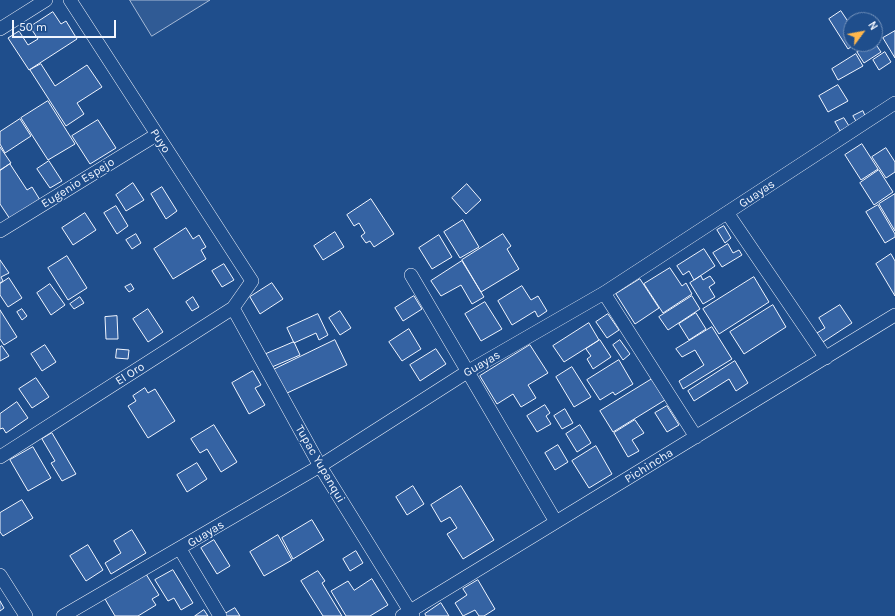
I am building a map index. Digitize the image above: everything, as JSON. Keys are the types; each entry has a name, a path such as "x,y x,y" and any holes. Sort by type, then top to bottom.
{"street":[{"path":"0,29 46,0"},
{"name":"Puyo","path":"70,0 156,135 252,281"},
{"name":"Guayas","path":"63,616 320,466 467,372 604,293 728,214 895,103"},
{"name":"Eugenio Espejo","path":"0,231 156,135"},
{"path":"728,214 826,358"},
{"path":"411,275 556,522"},
{"name":"El Oro","path":"0,457 233,308 252,281"},
{"path":"604,293 696,437"},
{"name":"Tupac Yupanqui","path":"233,308 320,466 409,614"},
{"name":"Pichincha","path":"409,614 556,522 895,315"},
{"path":"180,549 220,616"},
{"path":"0,575 26,616"}],"shaded area":[{"path":"130,0 210,0 152,36"}],"building":[{"path":"841,11 843,14 843,41 829,19"},
{"path":"53,12 61,24 66,21 77,39 29,70 8,38 19,31 28,45 38,39 30,27"},
{"path":"895,31 895,58 883,38"},
{"path":"857,52 881,52 864,63"},
{"path":"885,52 891,62 879,70 873,60"},
{"path":"856,54 863,66 838,80 832,69"},
{"path":"41,64 55,86 87,65 102,87 77,103 84,114 66,126 30,70"},
{"path":"838,85 848,101 828,112 819,96"},
{"path":"48,101 75,144 48,160 21,118"},
{"path":"863,111 866,118 857,123 853,116"},
{"path":"844,118 849,126 840,131 835,122"},
{"path":"20,119 31,136 5,153 0,144 0,132"},
{"path":"98,120 116,148 90,164 72,136"},
{"path":"862,144 878,169 861,180 845,155"},
{"path":"0,147 11,163 0,170"},
{"path":"886,148 895,162 895,172 886,178 872,157"},
{"path":"49,161 62,181 50,188 37,169"},
{"path":"10,164 27,190 32,187 40,200 10,219 0,204 0,171"},
{"path":"879,170 893,192 874,205 860,183"},
{"path":"133,183 144,200 126,211 116,195"},
{"path":"467,184 481,200 466,214 452,198"},
{"path":"162,187 177,211 166,219 151,194"},
{"path":"895,194 895,231 879,204"},
{"path":"371,199 394,234 374,247 370,241 366,243 361,236 365,233 359,223 354,226 347,215"},
{"path":"878,205 895,234 895,237 885,243 866,212"},
{"path":"116,206 128,226 117,234 104,213"},
{"path":"85,213 96,230 73,245 62,228"},
{"path":"463,220 479,247 460,258 444,232"},
{"path":"724,226 731,238 725,243 717,230"},
{"path":"186,228 193,239 199,235 206,247 201,250 206,259 173,279 154,249"},
{"path":"335,232 344,247 323,260 314,246"},
{"path":"136,234 141,243 132,249 126,240"},
{"path":"503,234 511,246 507,249 519,269 481,292 462,260"},
{"path":"439,235 452,257 432,269 419,248"},
{"path":"728,244 733,253 739,250 742,255 722,267 713,253"},
{"path":"704,249 715,266 694,280 689,271 683,275 677,266"},
{"path":"891,254 895,261 895,296 876,264"},
{"path":"67,256 87,288 68,300 48,268"},
{"path":"0,260 9,273 1,277 3,281 0,283"},
{"path":"462,261 484,297 472,304 461,285 441,296 431,281"},
{"path":"224,264 234,280 222,287 212,271"},
{"path":"670,268 682,286 686,283 692,294 663,313 644,284"},
{"path":"701,276 703,280 710,276 715,283 709,287 715,297 703,304 690,283"},
{"path":"754,277 769,302 719,334 703,309"},
{"path":"9,278 22,298 8,307 0,295 0,284"},
{"path":"640,279 659,308 635,324 616,294"},
{"path":"272,283 283,299 260,314 250,297"},
{"path":"50,284 65,305 51,315 37,293"},
{"path":"131,284 134,289 129,292 125,287"},
{"path":"522,286 531,300 538,296 547,311 538,317 535,311 512,325 498,301"},
{"path":"414,296 422,309 403,321 395,308"},
{"path":"692,296 700,309 668,330 659,317"},
{"path":"80,297 84,303 74,309 70,304"},
{"path":"193,297 199,307 192,311 186,302"},
{"path":"485,302 502,329 481,341 465,314"},
{"path":"773,305 786,327 744,354 730,332"},
{"path":"840,305 852,323 823,342 817,333 825,328 819,318"},
{"path":"22,309 27,316 22,320 17,312"},
{"path":"148,309 163,332 148,342 133,319"},
{"path":"0,310 17,337 4,345 0,339"},
{"path":"340,311 351,328 340,335 329,318"},
{"path":"696,313 706,329 689,340 679,324"},
{"path":"318,314 328,335 319,340 316,333 294,343 287,328"},
{"path":"608,314 619,330 607,338 596,322"},
{"path":"117,316 118,339 106,339 105,317"},
{"path":"589,323 599,340 564,362 553,346"},
{"path":"712,327 732,359 683,389 679,381 704,365 695,350 682,357 676,349"},
{"path":"409,329 421,349 402,361 389,342"},
{"path":"335,340 347,365 285,394 273,370"},
{"path":"600,340 611,357 593,369 587,359 591,356 586,349"},
{"path":"620,340 630,354 623,360 613,345"},
{"path":"294,342 300,355 272,367 266,354"},
{"path":"45,345 56,362 42,371 31,354"},
{"path":"530,345 548,373 528,385 536,398 521,407 513,394 497,404 480,376"},
{"path":"2,346 9,356 0,361 0,347"},
{"path":"117,349 129,350 128,359 116,358"},
{"path":"436,349 446,364 420,381 410,365"},
{"path":"619,360 633,384 615,395 613,392 600,400 587,380"},
{"path":"735,361 748,383 736,391 729,379 694,401 688,391"},
{"path":"572,367 591,397 574,407 556,377"},
{"path":"253,371 261,385 255,388 265,405 249,414 232,383"},
{"path":"36,378 49,397 32,408 19,389"},
{"path":"652,379 665,400 613,432 600,411"},
{"path":"145,388 148,393 155,389 175,421 148,438 128,406 136,401 133,396"},
{"path":"17,402 28,418 6,433 3,428 0,429 0,414"},
{"path":"545,405 550,413 546,416 551,424 537,432 527,416"},
{"path":"667,406 679,425 667,432 655,413"},
{"path":"565,409 573,423 562,429 554,416"},
{"path":"635,420 644,433 632,440 639,451 628,457 614,433"},
{"path":"214,425 237,462 221,472 207,449 200,453 191,439"},
{"path":"580,425 591,443 577,452 566,434"},
{"path":"52,433 76,474 62,481 51,463 55,461 42,439"},
{"path":"558,445 568,462 555,470 545,453"},
{"path":"596,446 612,474 589,488 572,461"},
{"path":"33,447 51,478 28,491 10,460"},
{"path":"197,463 207,479 187,492 177,475"},
{"path":"413,486 424,504 407,515 396,497"},
{"path":"461,486 494,540 463,559 447,534 457,528 450,517 441,522 431,505"},
{"path":"22,500 33,518 3,536 0,532 0,513"},
{"path":"312,520 324,540 293,559 282,538"},
{"path":"132,530 146,553 111,574 105,563 121,553 114,541"},
{"path":"278,535 292,560 264,576 250,552"},
{"path":"214,540 230,566 217,574 201,548"},
{"path":"88,545 103,570 86,581 70,556"},
{"path":"356,551 363,563 350,571 343,559"},
{"path":"173,570 193,603 181,610 174,598 168,601 155,580"},
{"path":"318,571 325,581 322,583 342,616 323,616 301,581"},
{"path":"146,574 159,595 152,599 156,605 138,616 115,616 105,599"},
{"path":"372,579 388,605 370,616 346,616 331,591 348,581 354,590"},
{"path":"478,580 495,609 484,616 479,616 475,610 463,616 455,603 467,595 463,589"},
{"path":"0,601 4,608 0,611"},
{"path":"441,603 449,616 426,616 425,614"},
{"path":"235,608 240,616 223,615"},
{"path":"204,610 208,616 195,616"}]}
